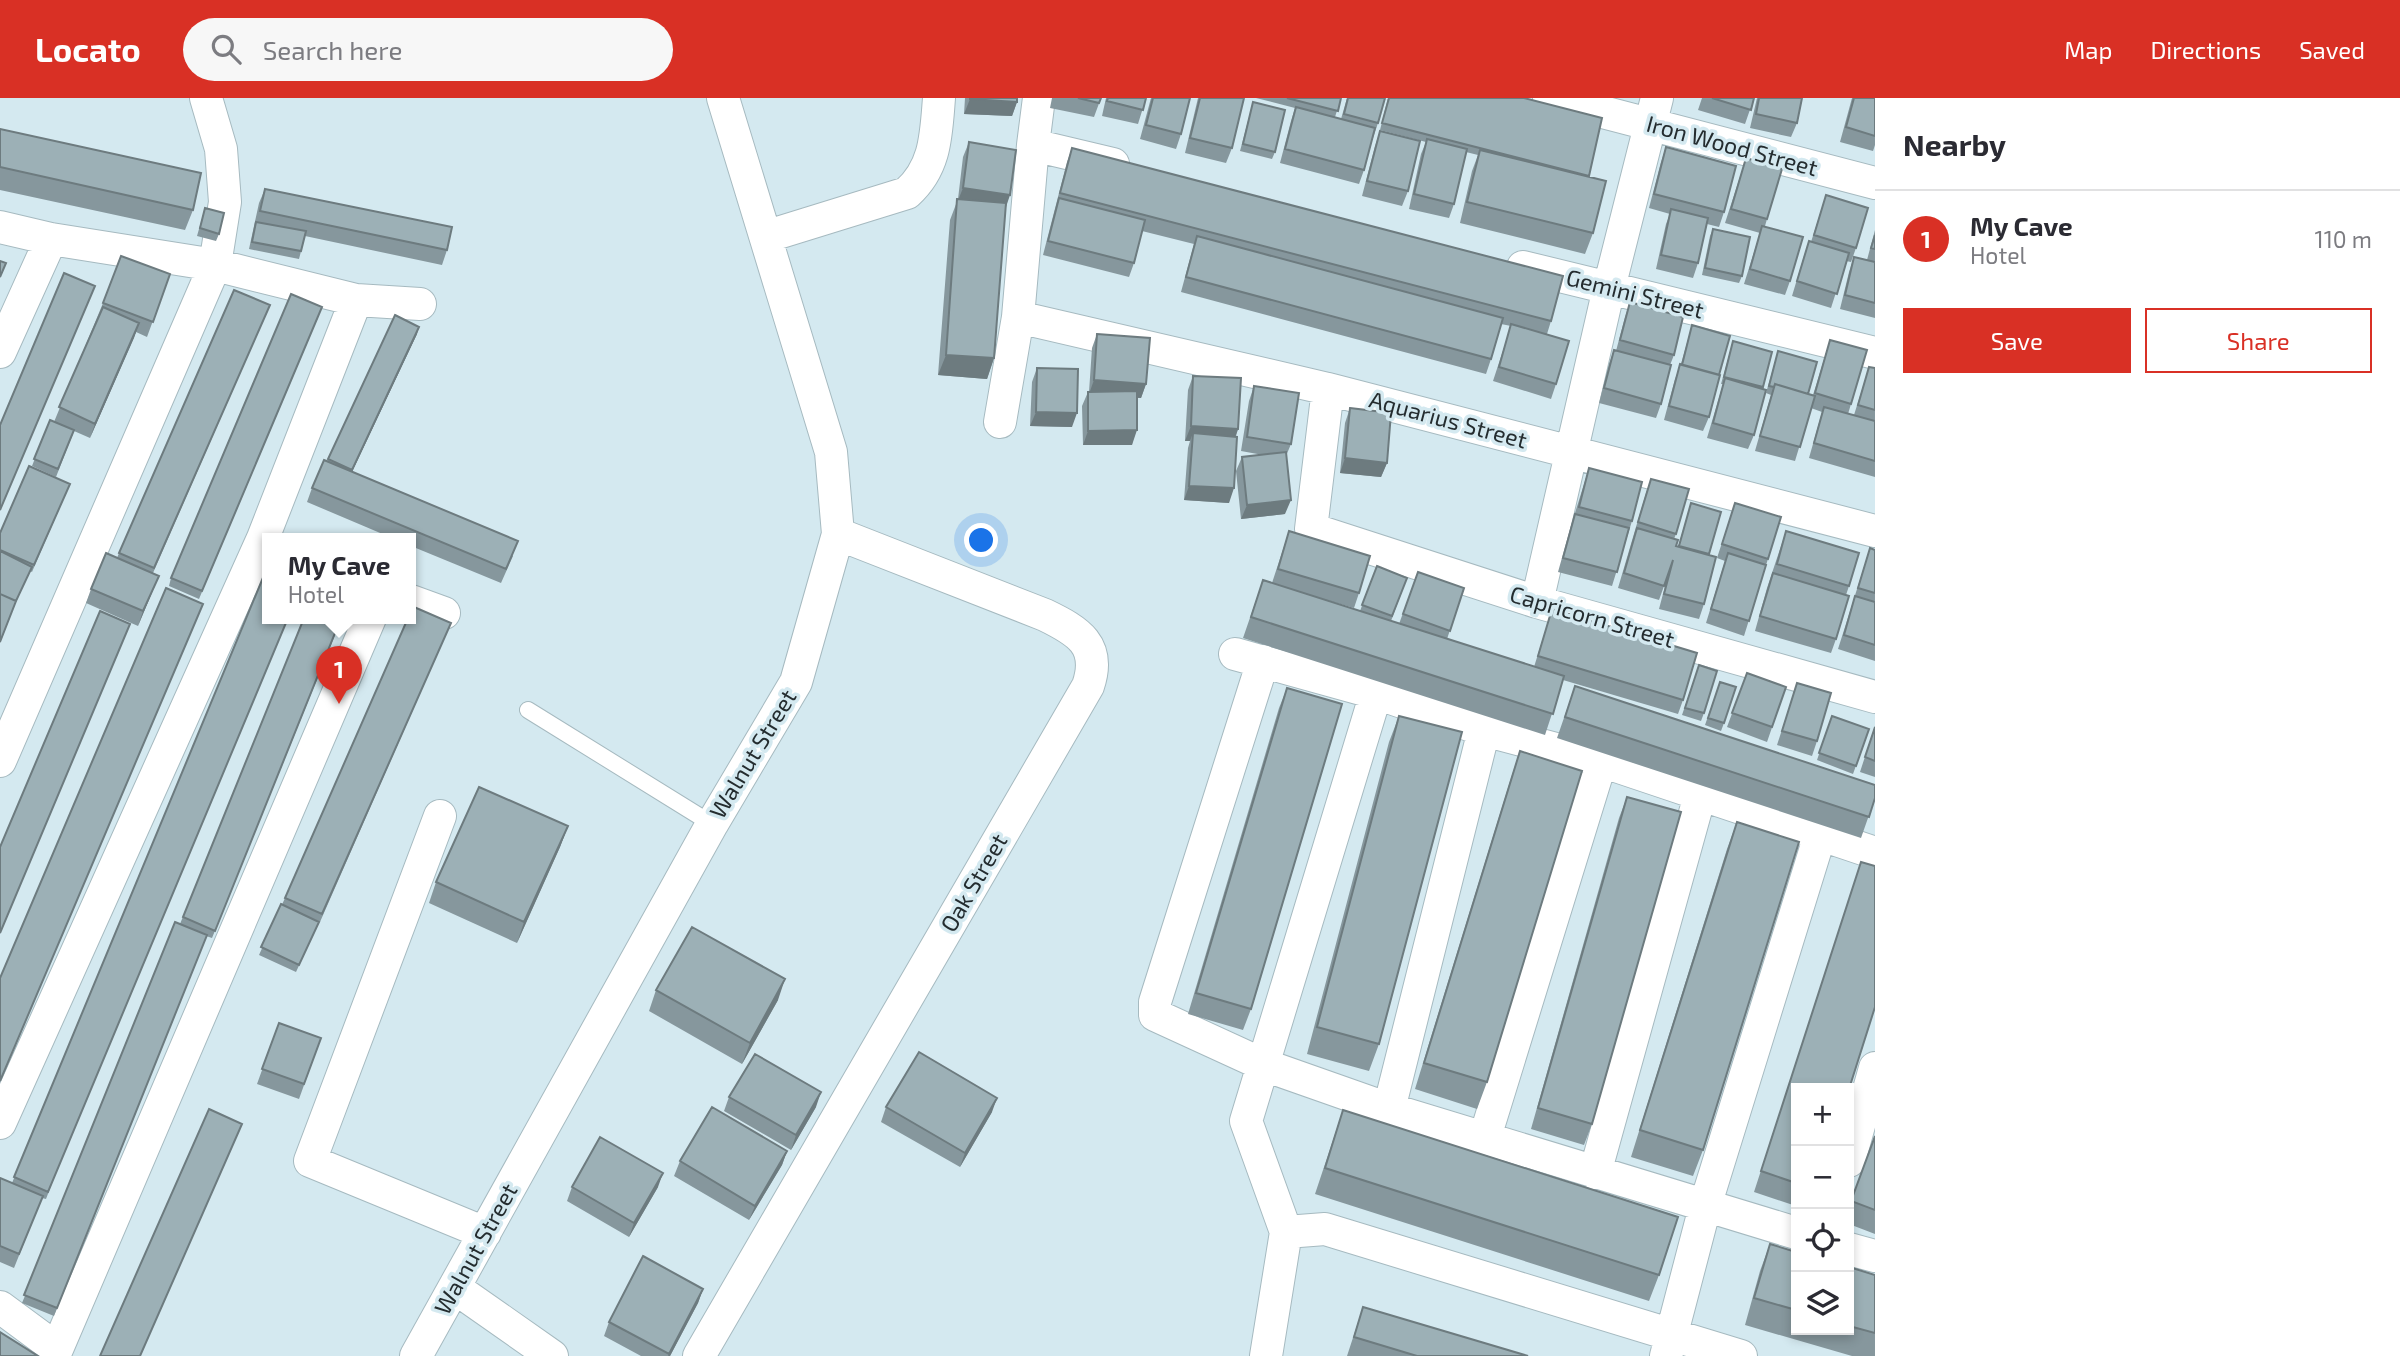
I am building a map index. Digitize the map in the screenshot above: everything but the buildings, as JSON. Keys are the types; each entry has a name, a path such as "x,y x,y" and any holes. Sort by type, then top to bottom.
{"street":[{"path":"0,761 215,265 225,202 221,149 206,98"},
{"name":"Walnut Street","path":"416,1356 712,824 796,682 838,534 831,452 768,236 723,98"},
{"path":"768,236 907,193 922,180 934,150 939,98"},
{"path":"1000,422 1018,317 1039,98"},
{"name":"Iron Wood Street","path":"1549,98 1654,111 1875,183"},
{"path":"1536,602 1609,288 1654,111"},
{"path":"1033,145 1140,171"},
{"path":"0,226 51,239 215,265 356,300 420,304"},
{"path":"0,352 51,239"},
{"name":"Gemini Street","path":"1488,258 1875,353"},
{"path":"267,533 356,300"},
{"name":"Aquarius Street","path":"1018,317 1328,389 1875,531"},
{"name":"Capricorn Street","path":"1328,389 1311,528 1536,602 1875,697"},
{"name":"Oak Street","path":"699,1356 1088,686 1094,668 1091,651 1074,629 1045,615 838,534"},
{"path":"0,1122 262,546"},
{"path":"416,603 444,613"},
{"path":"0,1307 58,1352 367,624"},
{"path":"1791,1231 1706,1203 1595,1173 1389,1109 1265,1065 1159,1018 1155,1011 1249,658 1376,693 1485,730 1601,761 1875,853"},
{"path":"1266,1356 1286,1232 1246,1121 1376,693"},
{"path":"1389,1109 1485,730"},
{"path":"1485,1137 1601,761"},
{"path":"1595,1173 1700,795"},
{"path":"440,816 310,1161 485,1233"},
{"path":"1669,1346 1706,1203 1819,835"},
{"path":"1853,1146 1875,1068"},
{"path":"1286,1232 1325,1229 1669,1346 1741,1356"},
{"path":"1854,1250 1875,1256"},
{"path":"455,1288 552,1356"}],"lane":[{"path":"528,710 712,824"}],"place":[{"name":"My Cave","path":"339,704"}]}
